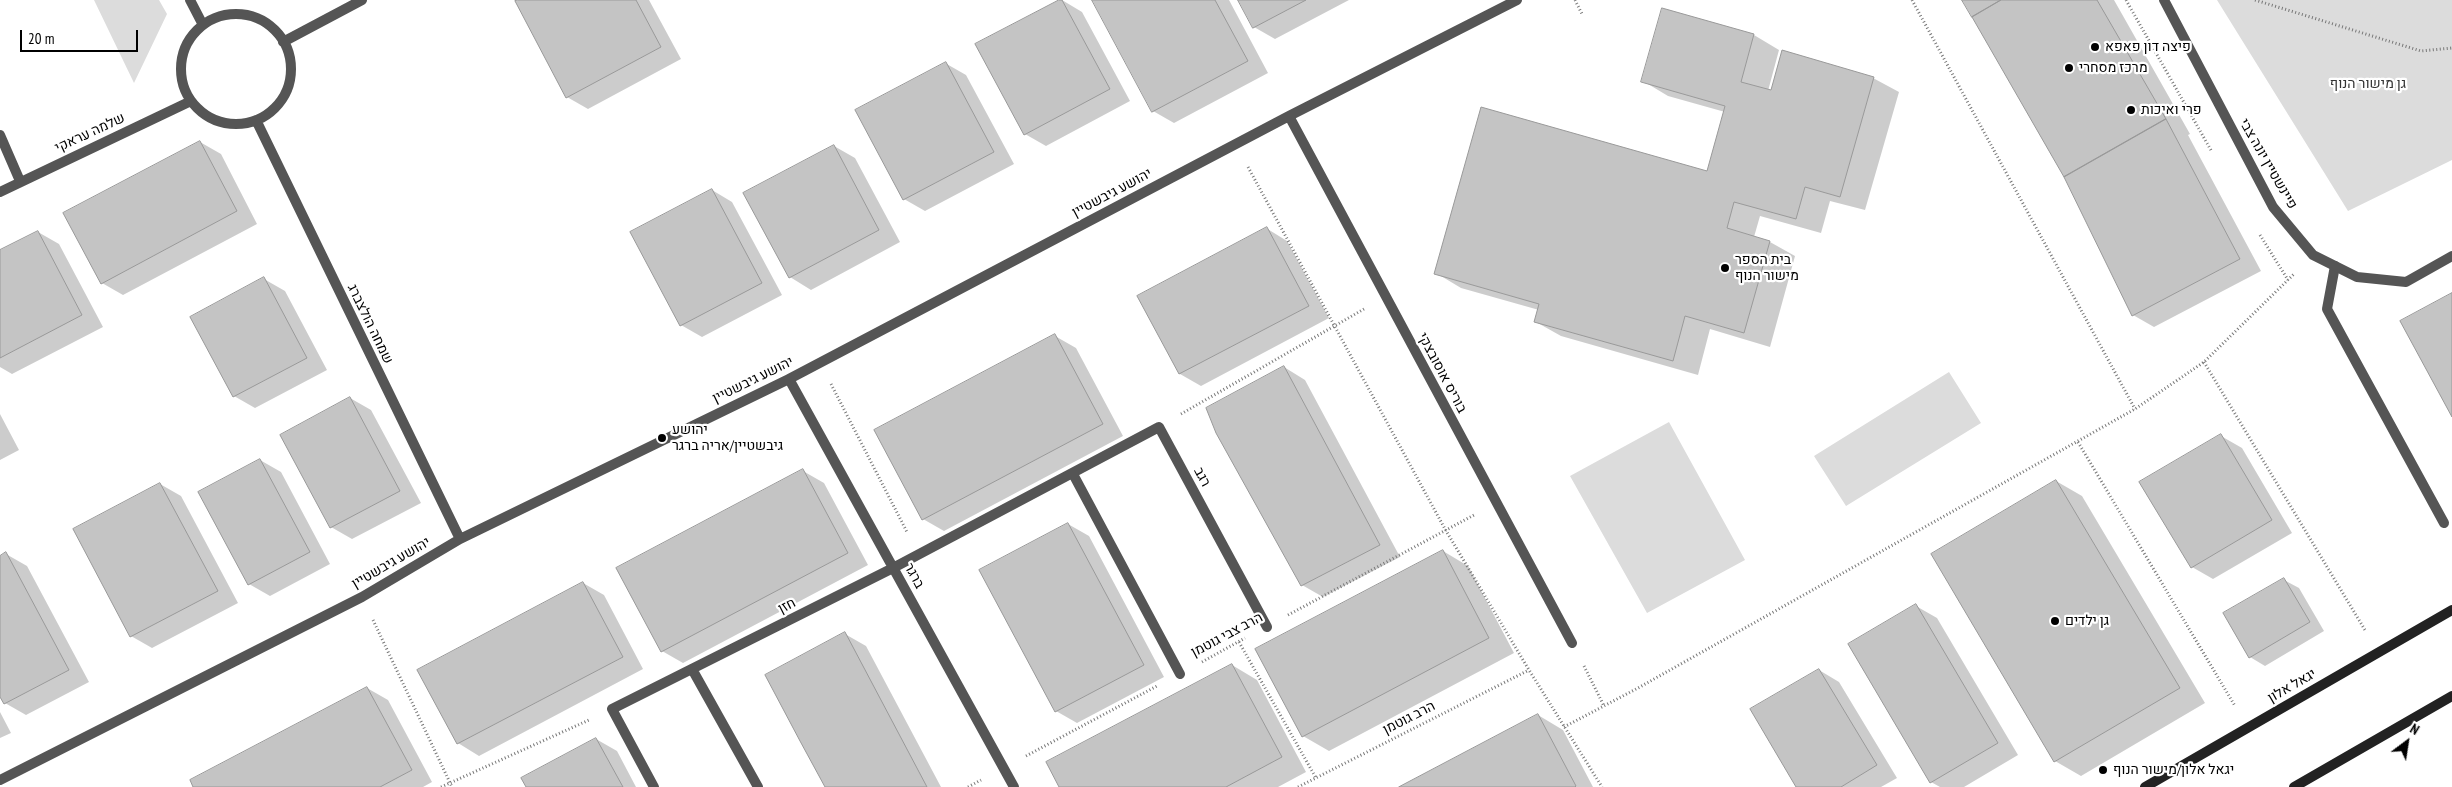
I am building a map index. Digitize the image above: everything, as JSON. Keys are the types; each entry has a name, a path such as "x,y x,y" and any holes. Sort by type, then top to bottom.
{"main road":[{"name":"יגאל אלון","path":"2145,787 2452,610"},
{"path":"2294,787 2452,696"}],"street":[{"path":"190,0 203,25"},
{"path":"283,42 362,0"},
{"name":"יהושע גיבשטיין","path":"0,780 362,597 460,539 789,379 1289,116 1517,0"},
{"name":"פיינשטיין יונה צבי","path":"2164,0 2273,207 2313,255 2357,277 2406,282 2452,256"},
{"path":"232,14 247,15 268,25 283,42 289,56 291,72 288,88 280,101 269,112 256,120 238,124 220,121 204,114 191,101 184,88 181,75 182,60 189,41 203,25 216,18 232,14"},
{"name":"שלמה עראקי","path":"0,192 191,101"},
{"name":"בוריס אוסובצקי","path":"1289,116 1572,643"},
{"name":"שמחה הולצברג","path":"256,120 460,539"},
{"path":"0,135 20,181"},
{"path":"2335,266 2327,309 2444,523"},
{"name":"ברגר","path":"789,379 1014,787"},
{"path":"894,568 1159,427"},
{"name":"רגב","path":"1159,427 1267,627"},
{"path":"1073,474 1180,674"},
{"name":"חזן","path":"612,709 894,568"},
{"path":"692,669 758,787"},
{"path":"612,709 654,787"}],"path":[{"path":"1575,0 1582,14"},
{"path":"1912,0 2135,409"},
{"path":"2255,0 2420,51 2452,48"},
{"path":"1236,144 1446,529 1529,670 1602,787"},
{"path":"1564,726 1604,706 2135,409 2204,362 2313,255"},
{"path":"1159,427 1334,325 1386,297"},
{"path":"820,362 918,555"},
{"path":"2204,362 2378,652"},
{"path":"2078,442 2247,727"},
{"name":"הרב צבי גוטמן","path":"968,787 1446,529 1497,504"},
{"path":"362,597 452,787"},
{"path":"1239,642 1316,778"},
{"path":"1572,643 1604,706"},
{"name":"הרב גוטמן","path":"1298,787 1529,670"},
{"path":"441,787 612,709"}],"green space":[{"path":"94,0 159,0 167,14 134,83"},
{"name":"גן מישור הנוף","path":"2217,0 2452,0 2452,160 2348,211"},
{"path":"1949,372 1981,423 1846,506 1814,456"},
{"path":"1669,422 1745,560 1647,613 1570,476"}],"building":[{"path":"636,0 661,47 566,98 515,1"},
{"path":"1062,0 1110,89 1024,135 975,44"},
{"path":"1092,0 1215,0 1248,61 1152,112"},
{"path":"1238,0 1306,0 1253,28"},
{"path":"1962,0 2001,0 1972,17"},
{"name":"מרכז מסחרי","path":"2001,0 2097,0 2166,119 2064,177 1972,17"},
{"path":"1662,8 1754,34 1741,82 1771,90 1782,50 1874,77 1840,197 1805,187 1796,219 1734,202 1727,228 1770,241 1744,333 1685,316 1673,361 1534,322 1539,304 1434,274 1481,107 1707,171 1725,106 1641,82"},
{"path":"946,62 994,152 903,200 855,110"},
{"path":"2166,119 2240,259 2132,316 2064,177"},
{"path":"200,141 237,211 101,284 63,213"},
{"path":"834,145 879,230 789,278 743,193"},
{"path":"712,189 762,283 680,326 630,232"},
{"path":"1267,227 1309,306 1179,374 1137,296"},
{"path":"38,231 82,315 0,358 0,250"},
{"path":"264,277 307,358 233,397 190,317"},
{"path":"2452,293 2452,417 2400,321"},
{"path":"1055,334 1103,424 922,520 874,430"},
{"path":"1284,366 1380,545 1301,586 1216,433 1206,408"},
{"path":"350,397 400,491 330,528 280,435"},
{"path":"2221,434 2272,520 2191,568 2139,482"},
{"path":"260,459 310,552 248,585 198,492"},
{"path":"803,469 848,553 661,652 616,568"},
{"name":"גן ילדים","path":"2056,480 2180,688 2054,762 1931,554"},
{"path":"160,483 218,591 130,637 73,529"},
{"path":"1068,523 1144,665 1055,712 979,570"},
{"path":"1443,550 1489,638 1302,737 1255,649"},
{"path":"6,552 69,670 4,704 0,697 0,556"},
{"path":"2284,578 2310,622 2249,658 2223,613"},
{"path":"583,582 623,657 457,744 417,670"},
{"path":"1916,604 1998,743 1930,783 1848,644"},
{"path":"845,632 927,787 825,787 765,675"},
{"path":"1232,664 1282,757 1226,787 1059,787 1046,762"},
{"path":"1819,669 1877,765 1841,787 1796,787 1750,709"},
{"path":"367,687 412,770 380,787 193,787 190,780"},
{"path":"1538,714 1575,787 1399,787"},
{"path":"596,738 623,787 526,787 521,778"}],"place":[{"name":"פיצה דון פאפא","path":"2095,47"},
{"name":"מרכז מסחרי","path":"2069,68"},
{"name":"פרי ואיכות","path":"2131,110"},
{"name":"בית הספר מישור הנוף","path":"1725,268"},
{"name":"יהושע גיבשטיין/אריה ברגר","path":"662,438"},
{"name":"גן ילדים","path":"2055,621"},
{"name":"יגאל אלון/מישור הנוף","path":"2103,770"}]}
